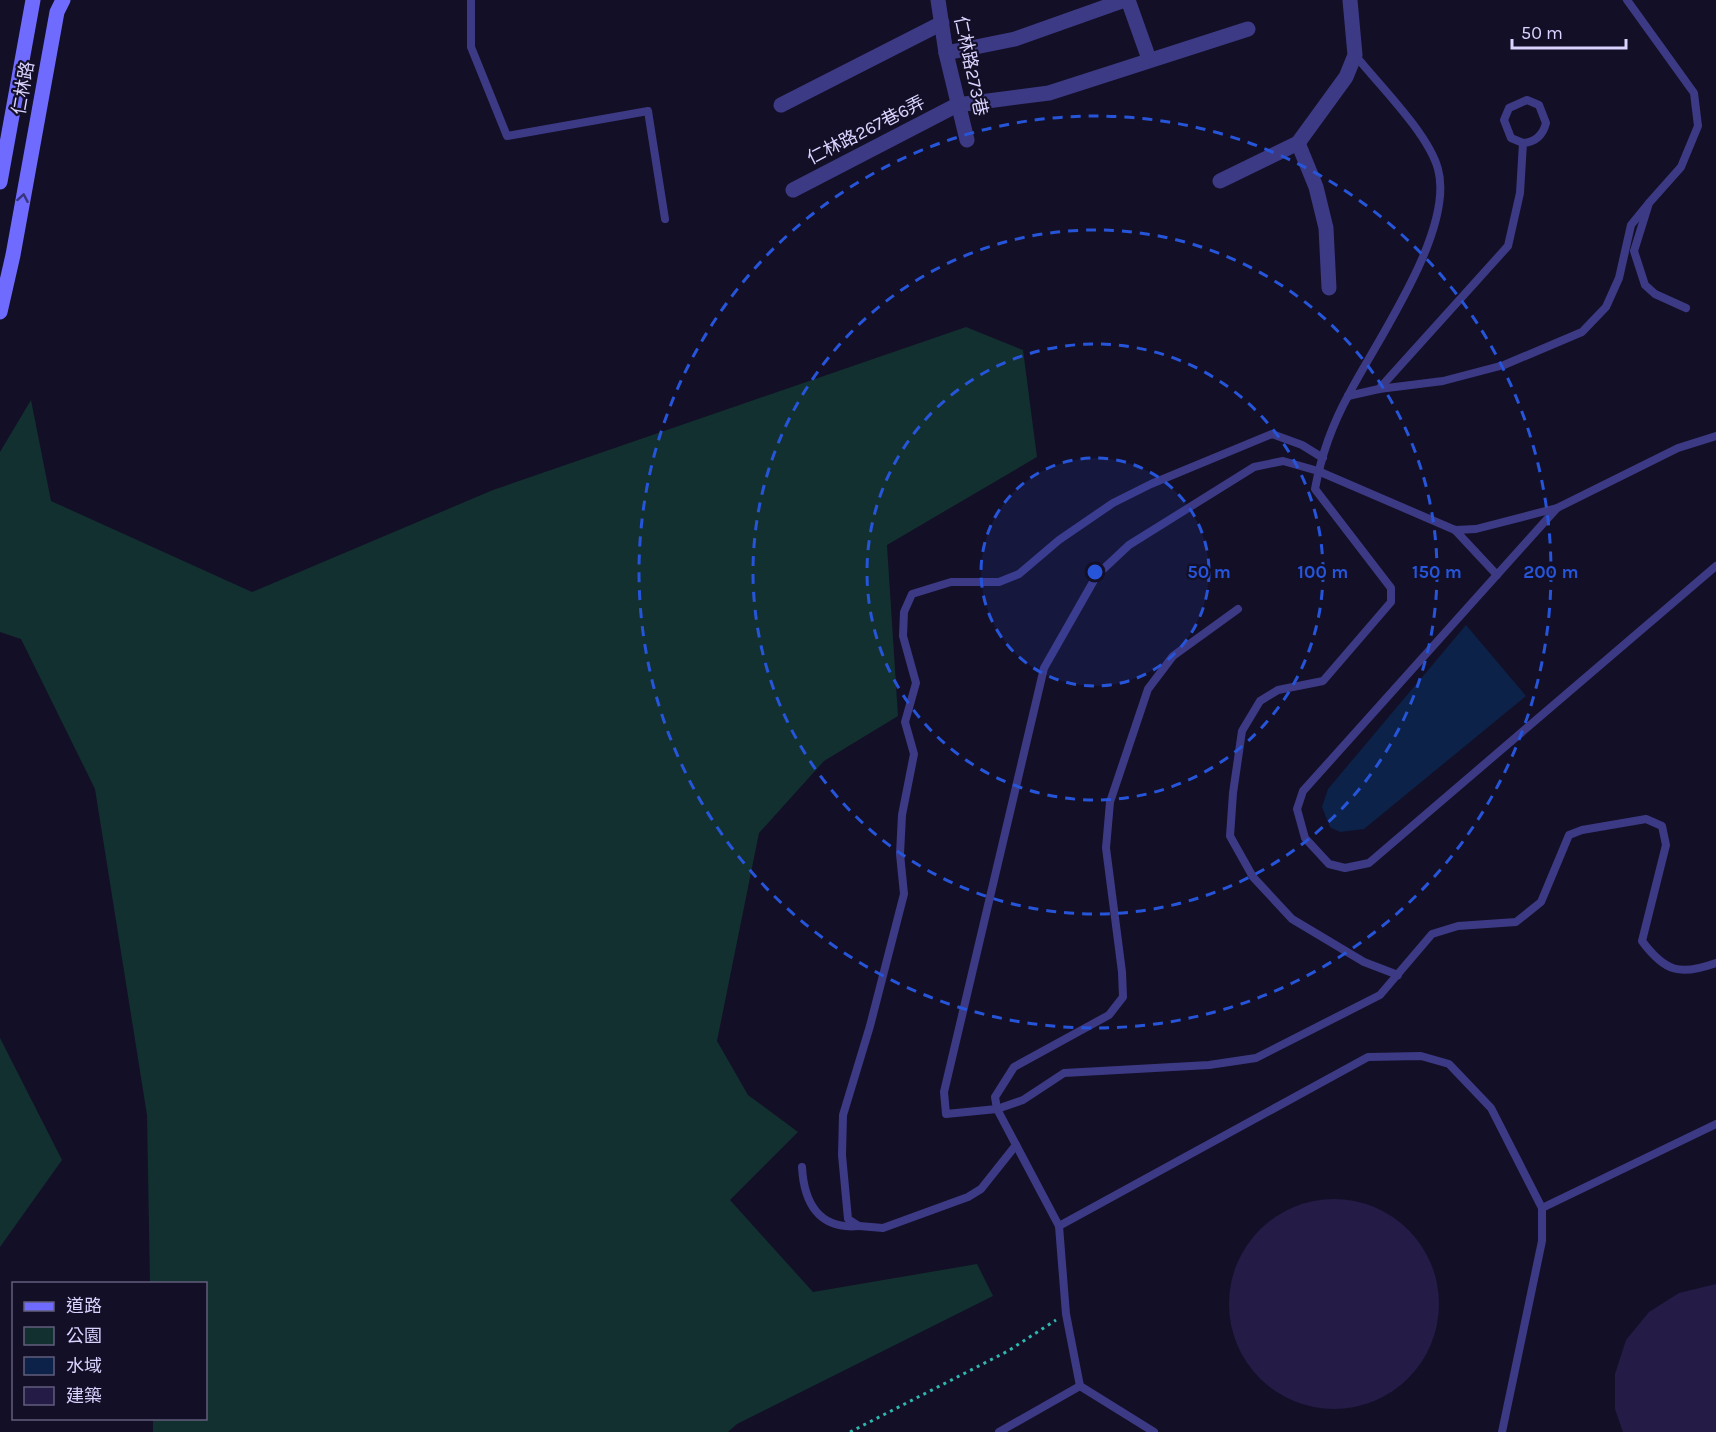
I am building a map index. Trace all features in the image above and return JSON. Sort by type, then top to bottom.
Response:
[{"type":"main road","name":"仁林路","points":[[0,182],[33,0]]},
{"type":"main road","name":"仁林路","points":[[0,312],[13,255],[57,12],[63,0]]},
{"type":"street","name":"仁林路273巷","points":[[938,0],[946,53],[967,140]]},
{"type":"street","points":[[946,53],[1015,39],[1127,0],[1149,59]]},
{"type":"street","points":[[1220,181],[1298,143],[1346,77],[1355,55],[1350,0]]},
{"type":"street","points":[[781,105],[942,23]]},
{"type":"street","name":"仁林路267巷6弄","points":[[793,190],[957,105],[1049,93],[1149,59],[1248,30]]},
{"type":"street","points":[[1298,143],[1316,187],[1326,228],[1329,288]]},
{"type":"lane","points":[[471,0],[471,47],[507,136],[648,111],[665,219]]},
{"type":"lane","points":[[1348,396],[1379,388],[1443,381],[1504,365],[1582,332],[1606,307],[1619,278],[1631,225],[1681,167],[1698,126],[1694,93],[1627,0]]},
{"type":"lane","points":[[1355,55],[1424,139],[1439,170],[1440,212],[1425,253],[1348,396],[1318,471],[1315,489],[1391,588],[1391,602],[1323,681],[1278,690],[1260,701],[1242,731],[1233,793],[1230,836],[1253,877],[1292,919],[1364,962],[1398,975]]},
{"type":"lane","points":[[1527,100],[1539,105],[1546,123],[1541,135],[1530,142],[1523,143],[1511,138],[1504,120],[1514,104],[1527,100]]},
{"type":"lane","points":[[1379,388],[1508,246],[1520,194],[1523,143]]},
{"type":"lane","points":[[1649,203],[1634,251],[1637,264],[1645,285],[1655,294],[1686,308]]},
{"type":"lane","points":[[859,1226],[848,1220],[842,1155],[843,1115],[870,1026],[904,894],[900,854],[902,815],[914,754],[905,722],[916,683],[903,636],[904,612],[912,594],[951,582],[999,582],[1019,573],[1059,540],[1113,502],[1150,484],[1272,434],[1302,445],[1323,458]]},
{"type":"lane","points":[[1455,530],[1476,529],[1557,508],[1678,448],[1715,438]]},
{"type":"lane","points":[[1497,575],[1455,530],[1318,471],[1283,461],[1254,467],[1129,545],[1097,575],[1044,669],[944,1092],[946,1114],[997,1109],[1023,1100],[1064,1072],[1209,1065],[1256,1058],[1380,995],[1432,934],[1458,926],[1516,922],[1541,902],[1569,835],[1582,830],[1646,819],[1662,826],[1666,845],[1642,941],[1655,958],[1674,970],[1695,970],[1716,963]]},
{"type":"lane","points":[[1557,508],[1303,792],[1297,809],[1305,838],[1329,864],[1345,868],[1369,863],[1716,566]]},
{"type":"lane","points":[[1154,1432],[1080,1386],[1066,1314],[1059,1226],[997,1109],[995,1096],[1014,1067],[1109,1015],[1123,997],[1122,972],[1106,848],[1110,802],[1148,689],[1173,656],[1238,609]]},
{"type":"lane","points":[[1059,1226],[1368,1057],[1421,1056],[1449,1064],[1491,1108],[1542,1208],[1542,1241],[1502,1432]]},
{"type":"lane","points":[[1542,1208],[1716,1124]]},
{"type":"lane","points":[[802,1167],[803,1185],[811,1206],[823,1220],[842,1228],[859,1226],[883,1228],[968,1197],[981,1189],[1016,1144]]},
{"type":"lane","points":[[999,1432],[1080,1386]]},
{"type":"path","points":[[850,1432],[1008,1352],[1066,1314]]},
{"type":"green space","points":[[966,327],[1023,350],[1037,457],[887,545],[898,716],[824,761],[759,833],[717,1041],[748,1095],[798,1132],[730,1200],[813,1292],[977,1264],[993,1296],[737,1424],[728,1432],[153,1432],[153,1420],[207,1420],[207,1282],[150,1282],[147,1115],[95,789],[21,639],[0,632],[0,452],[31,400],[51,501],[252,592],[493,490]]},
{"type":"green space","points":[[0,1038],[62,1160],[0,1247]]},
{"type":"water","points":[[1466,625],[1526,696],[1364,829],[1340,832],[1330,827],[1322,807],[1328,789]]},
{"type":"building","points":[[1334,1199],[1354,1201],[1374,1207],[1392,1217],[1408,1230],[1421,1246],[1431,1264],[1437,1284],[1439,1304],[1437,1324],[1431,1344],[1421,1362],[1408,1378],[1392,1391],[1374,1401],[1354,1407],[1334,1409],[1314,1407],[1294,1401],[1276,1391],[1260,1378],[1247,1362],[1237,1344],[1231,1324],[1229,1304],[1231,1284],[1237,1264],[1247,1246],[1260,1230],[1276,1217],[1294,1207],[1314,1201]]},
{"type":"building","points":[[1716,1284],[1716,1432],[1623,1432],[1615,1409],[1615,1374],[1626,1340],[1649,1312],[1679,1293]]}]
